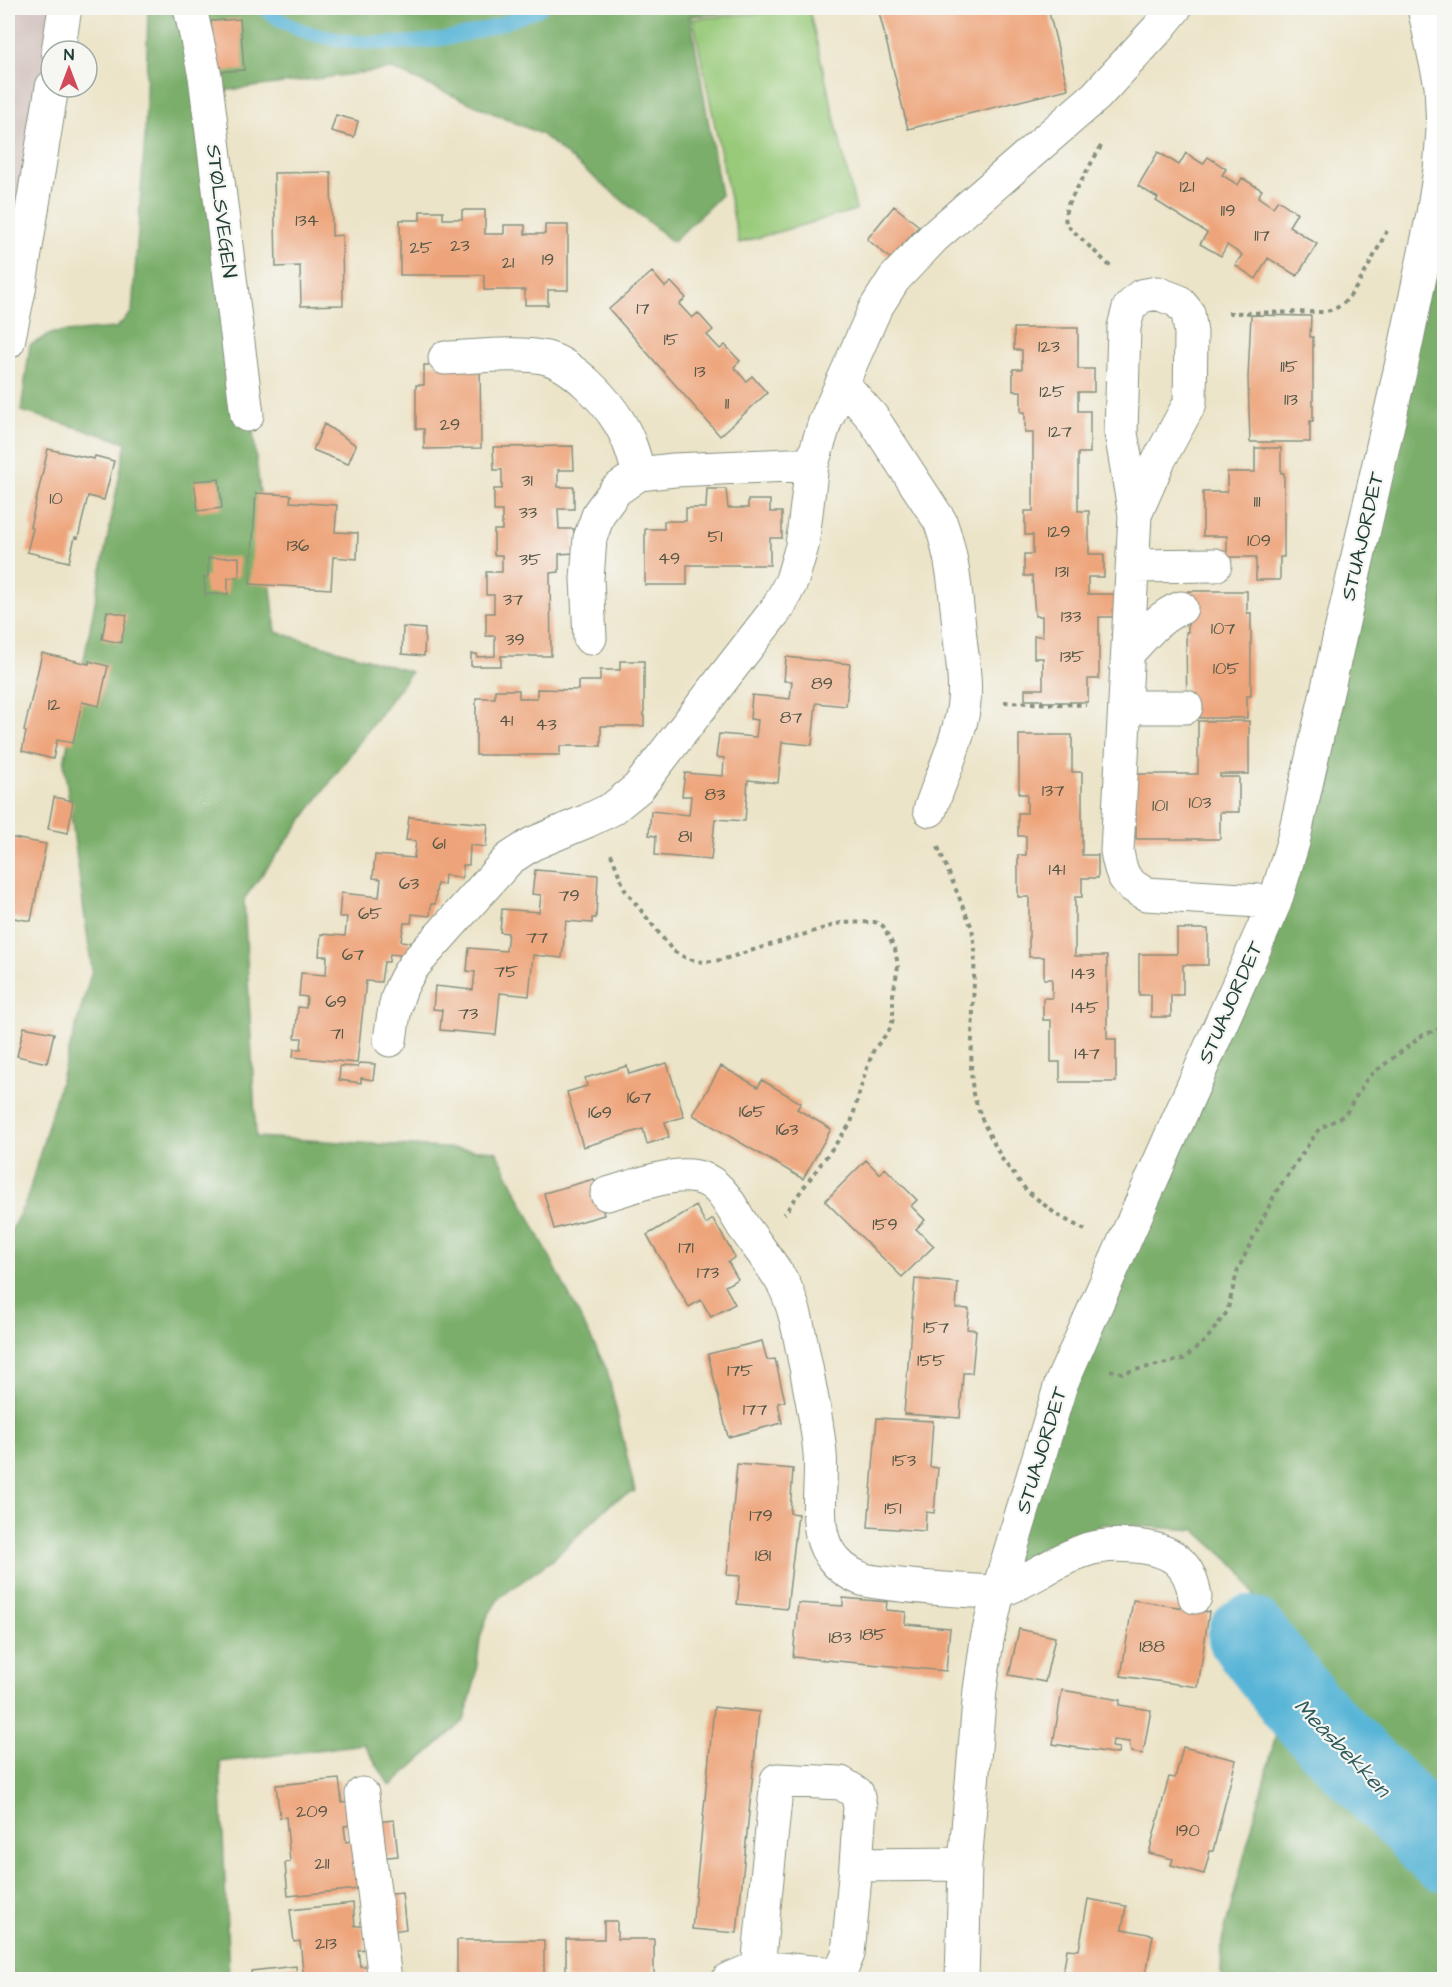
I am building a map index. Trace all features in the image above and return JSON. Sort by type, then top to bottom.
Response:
[{"type":"street","points":[[60,39],[65,8]]},
{"type":"street","name":"STØLSVEGEN","points":[[190,8],[205,76],[247,415]]},
{"type":"street","points":[[390,1040],[397,995],[402,981],[509,859],[532,844],[587,822],[612,809],[638,788],[779,606],[792,580],[802,546],[812,464],[825,422],[875,309],[894,279],[934,237],[1096,96],[1158,30],[1175,8]]},
{"type":"street","name":"STUAJORDET","points":[[962,1980],[965,1864],[980,1690],[987,1640],[998,1592],[1061,1384],[1275,902],[1293,842],[1433,214],[1440,170],[1443,130],[1441,85],[1424,8]]},
{"type":"street","points":[[8,342],[19,290],[50,99]]},
{"type":"street","points":[[1135,515],[1159,460],[1190,403],[1191,333],[1188,313],[1178,302],[1158,293],[1141,296],[1129,308],[1124,327],[1121,433],[1135,515],[1117,851],[1120,869],[1130,886],[1146,894],[1275,902]]},
{"type":"street","points":[[445,357],[547,358],[568,368],[594,392],[619,422],[632,448],[639,474]]},
{"type":"street","points":[[842,383],[879,427],[940,521],[953,566],[964,676],[964,700],[961,720],[930,810]]},
{"type":"street","points":[[590,638],[587,579],[590,538],[599,513],[616,490],[639,474],[674,470],[812,464]]},
{"type":"street","points":[[1133,566],[1215,565]]},
{"type":"street","points":[[1128,652],[1169,612],[1181,608]]},
{"type":"street","points":[[1125,707],[1186,707]]},
{"type":"street","points":[[607,1194],[674,1176],[690,1176],[706,1180],[723,1194],[784,1286],[794,1311],[818,1428],[821,1457],[822,1533],[828,1552],[840,1566],[863,1580],[998,1592],[1084,1550],[1122,1546],[1140,1547],[1162,1552],[1177,1560],[1191,1579],[1195,1597]]},
{"type":"street","points":[[728,1980],[758,1967],[833,1974],[842,1968],[848,1954],[860,1807],[857,1793],[841,1783],[777,1780],[758,1967]]},
{"type":"street","points":[[362,1794],[385,1980]]},
{"type":"street","points":[[856,1865],[965,1864]]},
{"type":"path","points":[[1096,96],[1112,122],[1110,131],[1067,206],[1066,224],[1141,296]]},
{"type":"path","points":[[1188,313],[1334,310],[1343,304],[1352,293],[1388,229],[1407,214],[1418,212],[1433,214]]},
{"type":"path","points":[[964,700],[1125,707]]},
{"type":"path","points":[[930,810],[931,830],[972,928],[975,948],[972,1085],[983,1122],[1002,1159],[1026,1190],[1057,1215],[1120,1249]]},
{"type":"path","points":[[608,846],[625,890],[673,951],[688,959],[703,962],[721,960],[841,922],[858,921],[875,922],[883,926],[895,949],[898,966],[893,995],[893,1019],[889,1031],[874,1049],[851,1123],[758,1248]]},
{"type":"path","points":[[1071,1361],[1122,1373],[1184,1359],[1206,1340],[1227,1312],[1238,1269],[1276,1192],[1319,1129],[1345,1115],[1368,1077],[1423,1035],[1444,1027]]},
{"type":"shaded area","points":[[8,8],[65,8],[55,39],[39,39],[39,99],[49,99],[8,342]]},
{"type":"green space","points":[[148,8],[790,8],[690,16],[721,195],[673,242],[541,134],[392,69],[214,92],[276,632],[411,672],[244,899],[256,1137],[496,1151],[607,1370],[635,1491],[614,1501],[552,1560],[499,1598],[487,1617],[480,1639],[475,1680],[464,1721],[390,1786],[364,1744],[220,1762],[229,1979],[14,1979],[8,1952],[8,1237],[27,1199],[92,970],[64,763],[126,442],[21,411],[30,345],[53,333],[116,328],[132,312],[145,138]]},
{"type":"green space","points":[[1424,8],[1444,8],[1444,1979],[1221,1979],[1222,1941],[1279,1723],[1268,1623],[1241,1571],[1195,1530],[1103,1524],[998,1592],[1061,1384],[1275,902],[1433,214]]},
{"type":"green space","points":[[809,9],[856,210],[739,243],[693,19]]},
{"type":"building","points":[[895,8],[1048,8],[1068,89],[908,129],[879,12]]},
{"type":"building","points":[[240,19],[244,70],[215,72],[211,21]]},
{"type":"building","points":[[336,115],[358,121],[354,137],[331,131]]},
{"type":"building","points":[[1158,152],[1179,165],[1186,153],[1203,164],[1208,157],[1226,169],[1222,175],[1238,185],[1242,178],[1262,190],[1258,197],[1273,207],[1278,200],[1297,213],[1289,226],[1317,244],[1297,276],[1268,258],[1256,279],[1235,265],[1242,255],[1227,245],[1221,256],[1200,244],[1207,233],[1156,201],[1158,198],[1138,186]]},
{"type":"building","points":[[331,172],[332,236],[342,235],[343,305],[301,306],[300,266],[276,267],[274,173]]},
{"type":"building","points":[[894,206],[919,226],[891,259],[867,239]]},
{"type":"building","points":[[462,210],[485,210],[485,234],[504,234],[504,225],[525,225],[525,234],[545,234],[545,225],[568,225],[568,290],[548,290],[548,305],[525,305],[525,290],[484,290],[484,275],[400,275],[400,220],[420,220],[420,211],[443,211],[443,219],[462,219]]},
{"type":"building","points":[[652,272],[665,287],[671,282],[686,298],[679,304],[692,318],[698,313],[713,330],[707,335],[720,349],[725,345],[740,361],[734,367],[746,381],[752,376],[767,393],[720,436],[609,309]]},
{"type":"building","points":[[1251,315],[1311,316],[1313,421],[1310,421],[1310,442],[1250,442],[1248,377]]},
{"type":"building","points":[[1014,328],[1078,328],[1078,369],[1094,369],[1094,392],[1078,392],[1078,411],[1090,411],[1090,453],[1078,453],[1078,511],[1089,511],[1089,554],[1104,554],[1104,577],[1088,577],[1088,594],[1115,594],[1115,617],[1099,617],[1099,679],[1088,679],[1088,702],[1025,700],[1025,689],[1043,689],[1043,658],[1034,658],[1034,636],[1042,636],[1042,616],[1035,616],[1032,576],[1024,576],[1024,554],[1033,554],[1033,535],[1025,535],[1025,511],[1033,511],[1033,433],[1025,433],[1025,412],[1021,412],[1021,391],[1013,391],[1013,369],[1022,369],[1022,350],[1014,350]]},
{"type":"building","points":[[480,364],[481,448],[424,449],[424,429],[416,429],[416,385],[424,385],[424,365]]},
{"type":"building","points":[[324,424],[356,445],[348,464],[313,450]]},
{"type":"building","points":[[573,446],[574,470],[558,470],[558,487],[574,487],[574,509],[558,509],[559,529],[574,529],[574,553],[559,554],[559,572],[550,573],[551,656],[501,656],[501,666],[471,666],[471,654],[477,654],[477,657],[495,656],[495,636],[486,636],[486,613],[494,613],[494,595],[486,595],[486,572],[502,572],[502,555],[494,555],[494,530],[502,530],[502,511],[494,511],[494,489],[502,489],[502,470],[494,470],[493,447]]},
{"type":"building","points":[[1255,448],[1281,448],[1281,473],[1284,473],[1284,557],[1280,557],[1280,580],[1256,580],[1256,557],[1227,557],[1227,536],[1203,536],[1203,492],[1227,492],[1227,472],[1255,472]]},
{"type":"building","points":[[48,449],[114,461],[104,500],[88,496],[78,538],[75,537],[69,562],[27,552],[33,528],[30,527]]},
{"type":"building","points":[[219,479],[222,508],[198,511],[194,481]]},
{"type":"building","points":[[707,489],[726,489],[728,508],[748,508],[748,500],[770,500],[770,512],[782,512],[782,538],[770,538],[770,565],[687,565],[687,585],[645,585],[645,529],[664,529],[664,521],[686,521],[686,508],[706,508]]},
{"type":"building","points":[[256,493],[291,495],[290,502],[337,505],[335,532],[358,533],[357,559],[333,557],[331,589],[250,584]]},
{"type":"building","points":[[239,557],[239,577],[228,578],[228,594],[205,594],[204,577],[208,577],[208,558]]},
{"type":"building","points":[[1188,591],[1247,591],[1247,613],[1251,613],[1251,696],[1247,696],[1247,718],[1187,718]]},
{"type":"building","points":[[107,611],[127,615],[121,643],[102,639]]},
{"type":"building","points":[[403,627],[425,629],[424,656],[402,654]]},
{"type":"building","points":[[42,653],[108,666],[99,706],[82,702],[73,743],[57,740],[53,759],[22,751],[26,732],[24,731]]},
{"type":"building","points":[[786,657],[850,664],[846,706],[816,703],[812,745],[782,742],[778,783],[748,780],[745,821],[715,819],[711,860],[655,855],[656,836],[649,835],[651,811],[689,815],[691,796],[682,796],[685,773],[723,776],[724,758],[716,757],[719,734],[756,737],[758,720],[750,719],[752,695],[790,699],[792,681],[784,681]]},
{"type":"building","points":[[620,661],[644,661],[644,726],[601,726],[601,746],[560,746],[560,755],[476,755],[476,698],[495,698],[495,690],[519,690],[519,698],[537,698],[537,689],[578,690],[578,681],[600,681],[600,670],[620,670]]},
{"type":"building","points":[[1198,721],[1249,721],[1249,774],[1220,774],[1220,777],[1239,777],[1239,812],[1220,812],[1220,839],[1136,839],[1136,774],[1198,774]]},
{"type":"building","points":[[1019,735],[1072,735],[1072,772],[1082,772],[1082,855],[1098,855],[1098,878],[1082,878],[1082,897],[1075,897],[1075,956],[1107,956],[1107,1039],[1116,1039],[1116,1082],[1060,1082],[1060,1062],[1051,1062],[1051,1020],[1043,1020],[1043,998],[1052,998],[1052,979],[1044,979],[1044,957],[1029,957],[1029,897],[1018,897],[1018,855],[1026,855],[1026,836],[1018,836],[1018,813],[1027,813],[1027,794],[1019,794]]},
{"type":"building","points":[[54,797],[73,801],[68,833],[48,829]]},
{"type":"building","points":[[409,817],[488,824],[486,847],[470,845],[469,865],[463,865],[462,878],[445,875],[444,885],[437,884],[435,904],[431,904],[430,916],[412,914],[411,923],[404,923],[401,941],[410,942],[409,956],[390,954],[389,962],[384,962],[381,982],[366,981],[357,1063],[293,1057],[294,1049],[301,1049],[302,1038],[295,1038],[298,1007],[306,1008],[307,997],[299,996],[301,973],[326,975],[327,956],[319,956],[321,934],[345,936],[347,917],[339,917],[341,893],[379,897],[381,879],[373,878],[375,855],[414,858],[416,841],[406,840]]},
{"type":"building","points":[[8,837],[46,844],[31,921],[8,917]]},
{"type":"building","points":[[535,870],[598,875],[596,918],[592,918],[592,923],[566,921],[562,958],[533,955],[529,996],[500,993],[496,1035],[440,1030],[442,1010],[433,1009],[435,986],[473,990],[475,972],[467,971],[469,948],[506,951],[508,933],[500,932],[502,909],[539,912],[541,895],[532,894]]},
{"type":"building","points":[[1177,929],[1208,929],[1208,965],[1183,965],[1183,995],[1171,995],[1171,1017],[1151,1017],[1151,995],[1139,995],[1139,954],[1177,954]]},
{"type":"building","points":[[24,1027],[54,1033],[47,1063],[17,1056]]},
{"type":"building","points":[[359,1063],[375,1064],[373,1080],[361,1078],[361,1083],[339,1080],[340,1066],[358,1067]]},
{"type":"building","points":[[667,1063],[684,1117],[665,1122],[669,1137],[647,1144],[643,1129],[583,1147],[567,1092],[587,1086],[585,1078],[627,1066],[629,1074]]},
{"type":"building","points":[[721,1066],[758,1087],[762,1080],[801,1103],[797,1109],[831,1129],[803,1179],[693,1115]]},
{"type":"building","points":[[866,1160],[880,1174],[885,1168],[917,1200],[911,1206],[925,1220],[916,1229],[934,1246],[902,1277],[825,1201]]},
{"type":"building","points":[[594,1179],[604,1215],[554,1229],[544,1193]]},
{"type":"building","points":[[696,1206],[706,1224],[713,1219],[735,1257],[728,1262],[738,1279],[725,1286],[735,1304],[711,1317],[701,1300],[689,1307],[647,1235]]},
{"type":"building","points":[[915,1279],[958,1283],[956,1308],[969,1309],[967,1329],[976,1330],[972,1373],[963,1373],[960,1418],[904,1414]]},
{"type":"building","points":[[762,1341],[767,1360],[775,1359],[785,1401],[778,1403],[782,1423],[728,1437],[708,1354]]},
{"type":"building","points":[[877,1418],[933,1421],[930,1467],[938,1468],[934,1513],[926,1512],[925,1531],[868,1527]]},
{"type":"building","points":[[737,1464],[793,1469],[790,1513],[798,1514],[787,1609],[737,1604],[740,1576],[727,1575]]},
{"type":"building","points":[[843,1598],[887,1602],[886,1610],[906,1612],[905,1624],[950,1628],[946,1671],[793,1657],[798,1603],[843,1606]]},
{"type":"building","points":[[1133,1600],[1209,1612],[1198,1687],[1121,1676]]},
{"type":"building","points":[[1019,1629],[1055,1637],[1045,1682],[1009,1675]]},
{"type":"building","points":[[1062,1690],[1120,1700],[1119,1705],[1151,1710],[1143,1754],[1131,1752],[1129,1742],[1113,1740],[1112,1747],[1119,1748],[1118,1754],[1053,1744]]},
{"type":"building","points":[[714,1707],[759,1712],[737,1933],[692,1929]]},
{"type":"building","points":[[1183,1747],[1236,1760],[1213,1851],[1210,1851],[1204,1874],[1171,1865],[1173,1859],[1149,1853],[1169,1777],[1175,1778]]},
{"type":"building","points":[[339,1779],[342,1803],[350,1802],[352,1825],[344,1826],[346,1842],[355,1841],[359,1889],[288,1896],[285,1863],[290,1862],[286,1817],[280,1818],[276,1785]]},
{"type":"building","points":[[394,1820],[398,1856],[379,1858],[376,1822]]},
{"type":"building","points":[[402,1893],[406,1929],[388,1932],[383,1895]]},
{"type":"building","points":[[1088,1899],[1126,1906],[1122,1929],[1153,1935],[1145,1980],[1062,1980],[1067,1949],[1079,1950]]},
{"type":"building","points":[[353,1903],[355,1926],[362,1926],[365,1949],[358,1950],[360,1966],[367,1966],[368,1980],[304,1980],[300,1941],[294,1942],[290,1910]]},
{"type":"building","points":[[604,1921],[617,1921],[617,1939],[654,1939],[654,1980],[566,1980],[566,1939],[604,1939]]},
{"type":"building","points":[[457,1940],[544,1940],[544,1980],[457,1980]]},
{"type":"building","points":[[296,1966],[297,1980],[252,1980],[251,1971]]},
{"type":"waterway","points":[[264,8],[283,21],[305,31],[329,38],[380,43],[454,37],[499,25],[541,8]]},
{"type":"waterway","name":"Meåsbekken","points":[[1248,1636],[1305,1710],[1444,1852]]}]
